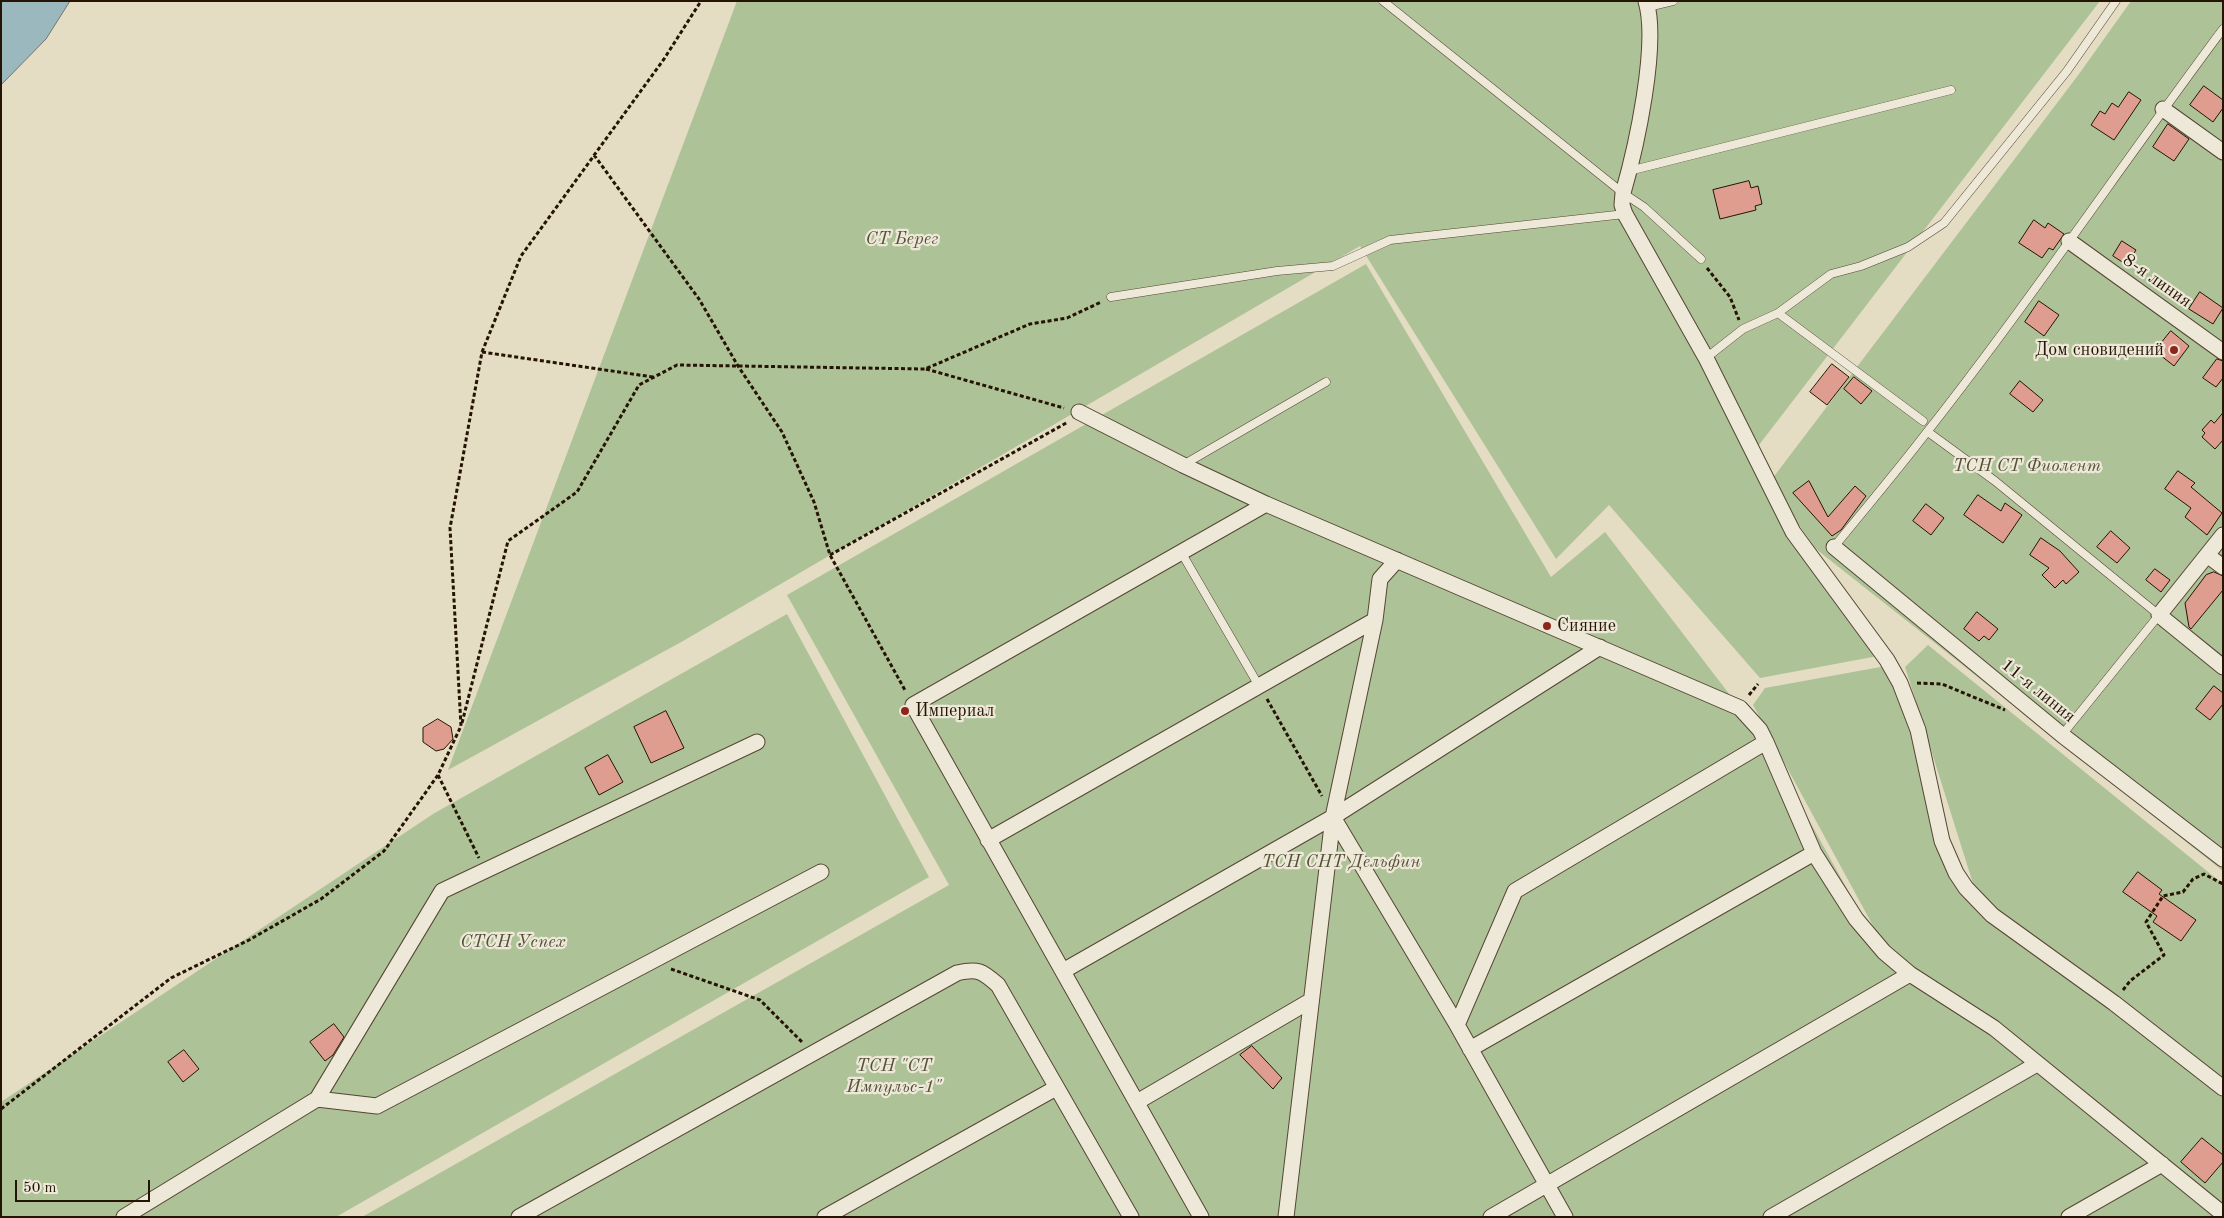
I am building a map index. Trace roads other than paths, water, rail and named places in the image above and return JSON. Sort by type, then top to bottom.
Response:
[{"type":"street","points":[[1647,4],[1650,48],[1629,171],[1623,193],[1622,205],[1625,214],[1706,358],[1793,532],[1887,660],[1900,683],[1918,730],[1942,840],[1956,873],[1966,888],[1992,915],[2114,1003],[2223,1088]]},
{"type":"street","points":[[2163,109],[2223,152]]},
{"type":"street","name":"8-я линия","points":[[2070,241],[2223,352]]},
{"type":"street","points":[[1079,412],[1183,465],[1266,504],[1740,708],[1760,730],[1814,853],[1856,919],[1884,952],[1910,974],[1994,1028],[2223,1214]]},
{"type":"street","points":[[1201,1217],[913,705],[1266,504]]},
{"type":"street","points":[[2223,535],[2159,615],[2223,667]]},
{"type":"street","name":"11-я линия","points":[[1834,547],[2062,736],[2223,859]]},
{"type":"street","points":[[2207,555],[2223,567]]},
{"type":"street","points":[[1286,1217],[1333,817],[1375,620],[1380,579],[1397,560]]},
{"type":"street","points":[[988,840],[1375,620]]},
{"type":"street","points":[[1064,971],[1333,817],[1600,648]]},
{"type":"street","points":[[124,1217],[317,1099],[442,891],[756,742]]},
{"type":"street","points":[[1457,1025],[1515,891],[1766,742]]},
{"type":"street","points":[[1333,817],[1457,1025],[1565,1217]]},
{"type":"street","points":[[1470,1049],[1814,853]]},
{"type":"street","points":[[317,1099],[377,1106],[821,872]]},
{"type":"street","points":[[520,1217],[957,972],[973,969],[985,974],[998,985],[1130,1217]]},
{"type":"street","points":[[1491,1217],[1910,974]]},
{"type":"street","points":[[1137,1102],[1310,1001]]},
{"type":"street","points":[[1771,1217],[2037,1064]]},
{"type":"street","points":[[824,1217],[1056,1088]]},
{"type":"street","points":[[2069,1217],[2162,1164]]},
{"type":"lane","points":[[1383,1],[1623,193],[1644,206],[1701,259]]},
{"type":"lane","points":[[1647,4],[1673,1]]},
{"type":"lane","points":[[1706,358],[1743,329],[1778,313],[1831,274],[1861,266],[1908,247],[1944,223],[2067,71],[2116,1]]},
{"type":"lane","points":[[1834,547],[1928,432],[2070,241],[2163,109],[2223,29]]},
{"type":"lane","points":[[1629,171],[1951,90]]},
{"type":"lane","points":[[1110,297],[1277,271],[1334,266],[1390,240],[1487,231],[1625,214]]},
{"type":"lane","points":[[1778,313],[1923,421]]},
{"type":"lane","points":[[1183,465],[1326,382]]},
{"type":"lane","points":[[1928,432],[1995,481],[2159,615],[2062,736]]},
{"type":"lane","points":[[1181,552],[1259,686]]},
{"type":"water","points":[[1,1],[70,1],[46,39],[1,85]]},
{"type":"place","name":"Дом сновидений","points":[[2174,350]]},
{"type":"place","name":"Сияние","points":[[1547,626]]},
{"type":"place","name":"Империал","points":[[905,711]]},
{"type":"park label","name":"СТ Берег","points":[[902,239]]},
{"type":"park label","name":"ТСН СТ Фиолент","points":[[2027,466]]},
{"type":"park label","name":"ТСН СНТ Дельфин","points":[[1341,862]]},
{"type":"park label","name":"СТСН Успех","points":[[513,942]]},
{"type":"park label","name":"ТСН \"СТ Импульс-1\"","points":[[894,1076]]}]
